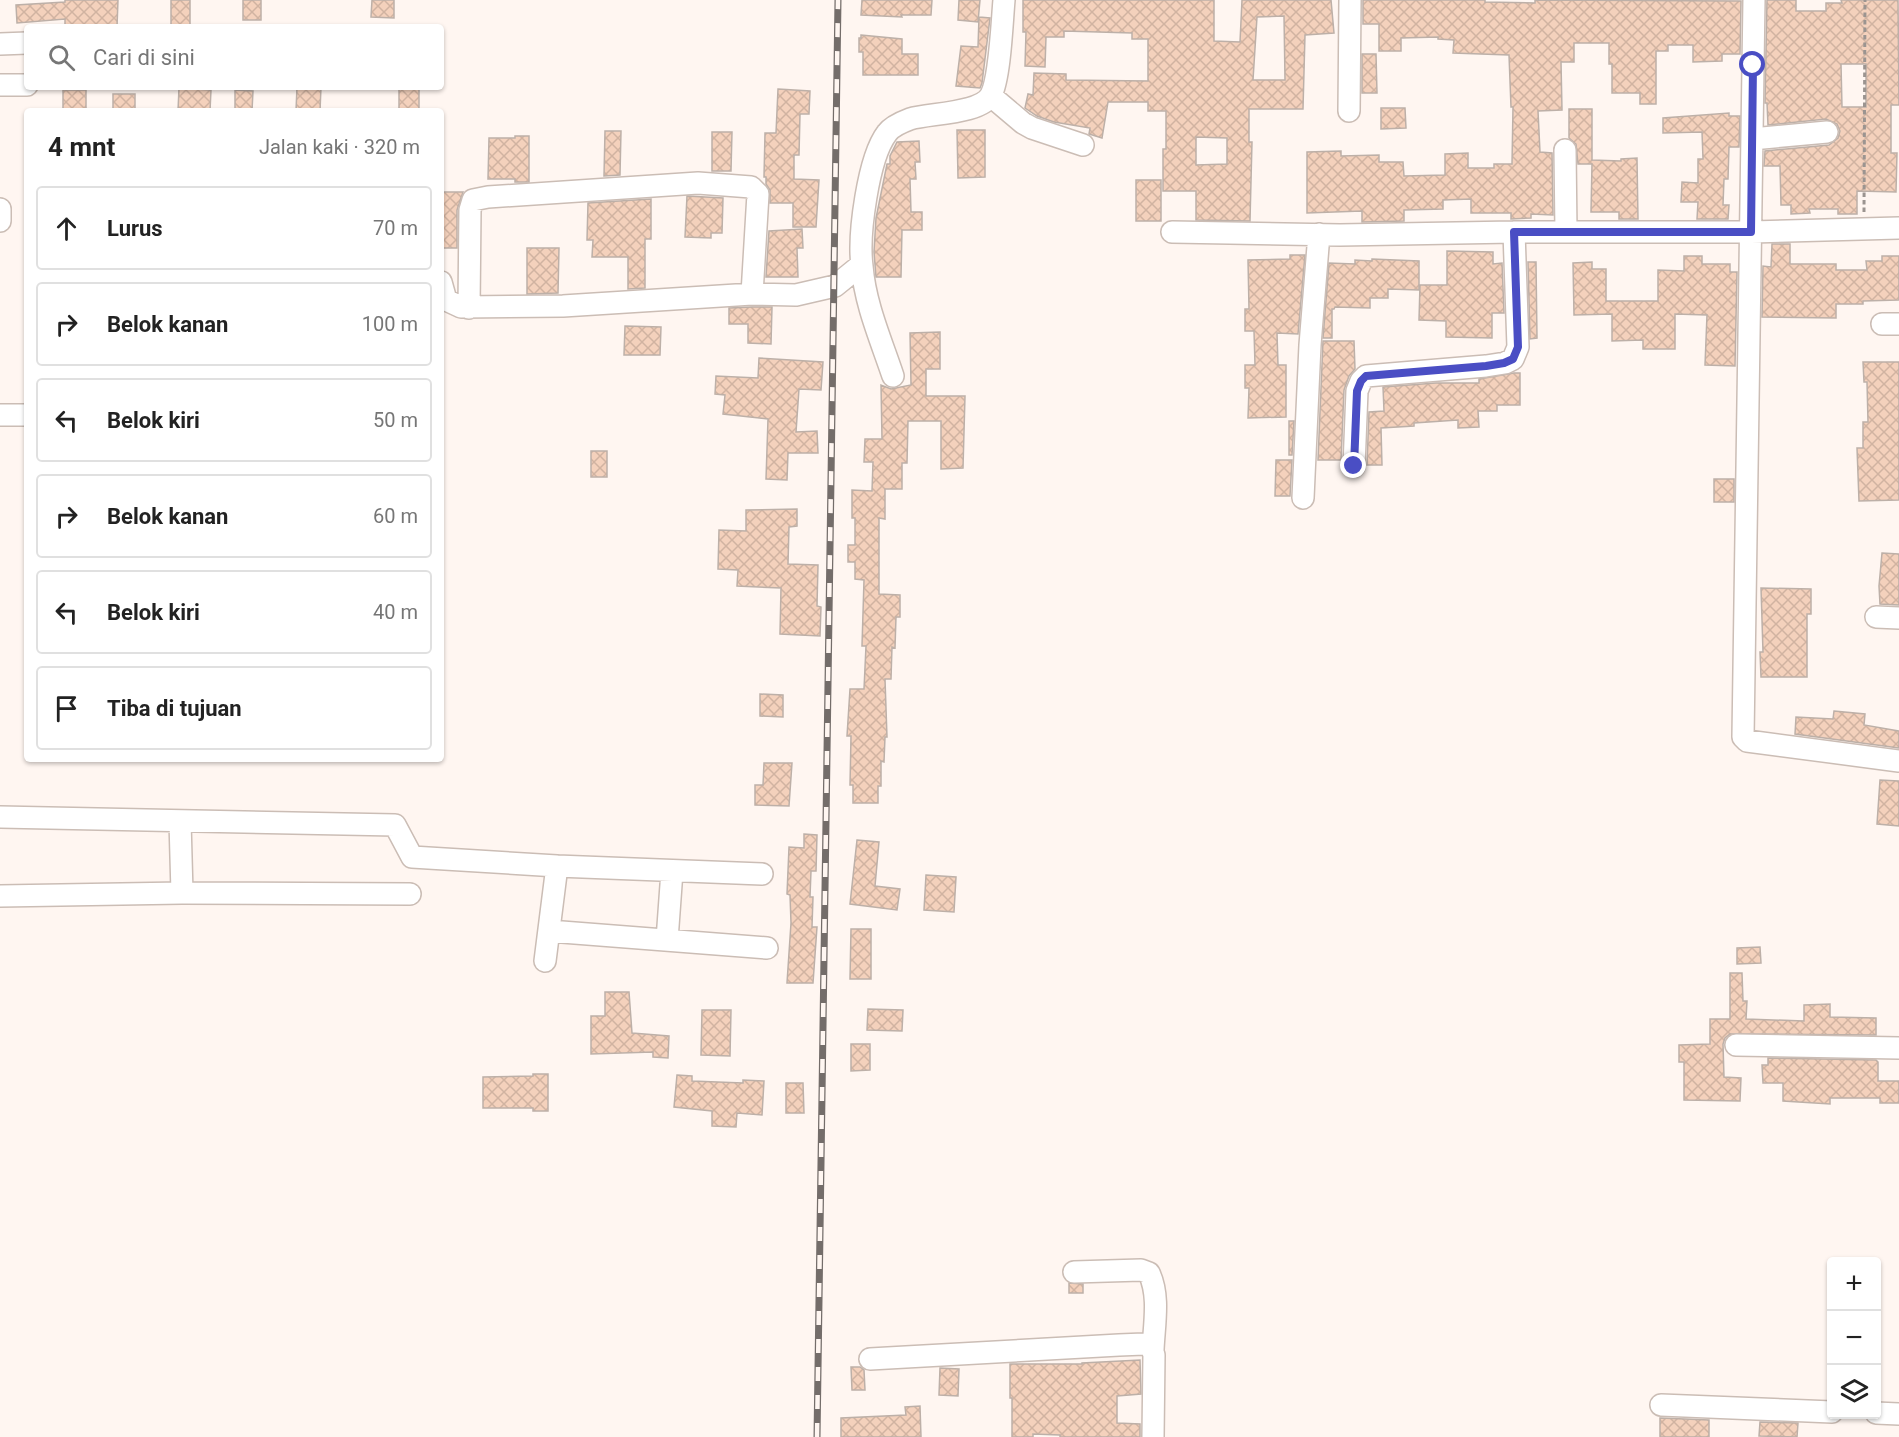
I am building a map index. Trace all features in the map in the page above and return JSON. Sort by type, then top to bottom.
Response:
[{"type":"street","points":[[893,376],[870,308],[861,265],[864,211],[874,160],[879,145],[888,131],[911,119],[978,106],[991,96],[996,81],[1004,0]]},
{"type":"street","points":[[1349,111],[1350,0]]},
{"type":"street","points":[[1754,0],[1743,737],[1747,741],[1899,761]]},
{"type":"street","points":[[0,44],[24,43]]},
{"type":"street","points":[[0,85],[24,85]]},
{"type":"street","points":[[991,96],[1032,128],[1083,145]]},
{"type":"street","points":[[1752,140],[1827,132]]},
{"type":"street","points":[[1565,150],[1566,232]]},
{"type":"street","points":[[469,308],[470,210],[473,200],[488,197],[698,183],[751,187],[758,194],[752,294]]},
{"type":"street","points":[[0,209],[0,221]]},
{"type":"street","points":[[1172,232],[1318,234],[1751,232],[1899,228]]},
{"type":"street","points":[[1354,466],[1357,391],[1366,376],[1486,366],[1513,359],[1518,347],[1514,232]]},
{"type":"street","points":[[1303,498],[1318,234]]},
{"type":"street","points":[[444,293],[446,300],[469,308],[563,306],[752,294],[796,295],[835,286],[861,265]]},
{"type":"street","points":[[0,415],[24,415]]},
{"type":"street","points":[[1876,617],[1899,618]]},
{"type":"street","points":[[0,817],[395,825],[412,857],[557,866],[762,874]]},
{"type":"street","points":[[180,820],[182,893]]},
{"type":"street","points":[[545,961],[557,866]]},
{"type":"street","points":[[667,940],[672,871]]},
{"type":"street","points":[[0,897],[182,893],[410,894]]},
{"type":"street","points":[[549,931],[767,948]]},
{"type":"street","points":[[1736,1045],[1899,1048]]},
{"type":"street","points":[[1074,1272],[1141,1270],[1149,1274],[1155,1298],[1154,1437]]},
{"type":"street","points":[[870,1359],[1144,1344],[1151,1346],[1153,1350]]},
{"type":"street","points":[[1661,1405],[1827,1412]]},
{"type":"street","points":[[1881,1413],[1899,1414]]},
{"type":"path","points":[[1864,229],[1865,0]]},
{"type":"building","points":[[65,0],[118,0],[117,24],[65,24],[65,19],[17,23],[16,5],[65,2]]},
{"type":"building","points":[[171,0],[190,0],[190,24],[171,24]]},
{"type":"building","points":[[243,0],[261,0],[261,20],[243,20]]},
{"type":"building","points":[[372,0],[394,0],[394,18],[371,17]]},
{"type":"building","points":[[862,0],[932,0],[931,15],[901,15],[902,17],[861,15]]},
{"type":"building","points":[[959,0],[980,0],[978,22],[958,20]]},
{"type":"building","points":[[1023,0],[1214,0],[1214,41],[1240,42],[1242,0],[1331,0],[1334,33],[1305,35],[1303,109],[1249,109],[1249,142],[1252,142],[1250,221],[1196,220],[1196,191],[1163,191],[1166,111],[1148,111],[1148,102],[1108,102],[1102,138],[1089,134],[1090,128],[1054,122],[1037,116],[1025,108],[1028,94],[1033,95],[1034,73],[1066,74],[1066,80],[1148,81],[1148,39],[1132,39],[1132,33],[1064,31],[1064,37],[1046,37],[1045,67],[1025,66],[1026,32],[1023,32]],"holes":[[[1284,16],[1285,80],[1253,80],[1257,17]],[[1196,137],[1227,138],[1227,164],[1196,165]]]},
{"type":"building","points":[[1363,0],[1485,0],[1485,2],[1535,3],[1535,0],[1741,1],[1740,54],[1722,54],[1722,61],[1693,62],[1693,45],[1668,45],[1668,51],[1656,51],[1656,104],[1640,104],[1640,93],[1612,93],[1609,43],[1574,43],[1574,62],[1561,62],[1562,110],[1538,111],[1540,152],[1552,153],[1553,215],[1531,214],[1531,218],[1511,219],[1511,213],[1471,213],[1471,199],[1443,200],[1443,209],[1404,210],[1404,221],[1362,222],[1362,211],[1307,213],[1307,152],[1341,151],[1341,156],[1379,155],[1379,162],[1403,162],[1404,176],[1445,175],[1445,154],[1468,153],[1468,168],[1494,168],[1494,164],[1512,164],[1513,107],[1511,107],[1509,55],[1453,53],[1454,40],[1438,39],[1438,37],[1401,38],[1401,51],[1379,51],[1379,24],[1363,24]]},
{"type":"building","points":[[1767,0],[1796,0],[1796,11],[1826,11],[1826,3],[1842,3],[1841,0],[1898,0],[1899,105],[1891,105],[1891,153],[1897,153],[1896,192],[1857,191],[1857,214],[1838,214],[1838,209],[1809,209],[1810,213],[1791,214],[1791,205],[1781,205],[1780,166],[1764,166],[1765,151],[1829,145],[1838,138],[1840,131],[1837,124],[1826,119],[1768,125],[1767,103],[1765,103]],"holes":[[[1841,64],[1866,64],[1866,107],[1842,107]]]},
{"type":"building","points":[[979,17],[990,18],[982,83],[980,88],[956,86],[961,46],[978,47]]},
{"type":"building","points":[[861,35],[902,39],[902,54],[918,54],[918,75],[863,75],[863,52],[859,52]]},
{"type":"building","points":[[1362,54],[1376,54],[1377,93],[1362,93]]},
{"type":"building","points":[[778,89],[810,91],[809,114],[800,114],[799,155],[794,155],[794,179],[819,180],[816,227],[793,227],[793,203],[770,203],[770,190],[766,184],[766,177],[764,177],[765,133],[776,133]]},
{"type":"building","points":[[63,90],[86,90],[86,108],[63,108]]},
{"type":"building","points":[[179,90],[211,90],[210,108],[178,108]]},
{"type":"building","points":[[235,90],[253,91],[252,108],[235,108]]},
{"type":"building","points":[[297,90],[321,90],[320,108],[296,108]]},
{"type":"building","points":[[399,90],[419,90],[419,108],[399,108]]},
{"type":"building","points":[[113,94],[135,94],[135,108],[113,108]]},
{"type":"building","points":[[1381,108],[1405,108],[1406,128],[1381,129]]},
{"type":"building","points":[[1569,109],[1592,109],[1592,160],[1621,161],[1621,159],[1637,158],[1638,219],[1619,219],[1619,212],[1591,212],[1592,164],[1578,164],[1576,144],[1569,138]]},
{"type":"building","points":[[1729,113],[1729,116],[1740,116],[1739,147],[1729,147],[1728,179],[1724,179],[1723,205],[1729,205],[1728,219],[1697,219],[1698,202],[1681,202],[1682,182],[1698,183],[1698,159],[1703,159],[1702,132],[1663,133],[1663,118]]},
{"type":"building","points":[[957,130],[985,130],[985,177],[958,178]]},
{"type":"building","points":[[605,131],[621,131],[620,175],[604,176]]},
{"type":"building","points":[[712,132],[732,132],[731,171],[712,171]]},
{"type":"building","points":[[515,136],[529,136],[529,182],[515,182],[515,179],[488,179],[489,138],[515,138]]},
{"type":"building","points":[[919,141],[920,162],[915,162],[916,179],[910,179],[911,212],[922,212],[922,230],[902,230],[901,277],[876,277],[874,252],[876,218],[887,164],[890,164],[890,156],[897,142]]},
{"type":"building","points":[[1136,180],[1161,180],[1161,221],[1136,221]]},
{"type":"building","points":[[444,192],[463,192],[457,210],[457,248],[444,248]]},
{"type":"building","points":[[687,196],[723,198],[722,233],[711,233],[711,238],[685,237]]},
{"type":"building","points":[[651,199],[651,239],[645,239],[645,288],[628,289],[628,257],[592,257],[593,240],[587,240],[588,203]]},
{"type":"building","points":[[802,229],[803,248],[797,248],[798,277],[766,277],[769,231]]},
{"type":"building","points":[[1772,244],[1790,244],[1790,264],[1836,264],[1836,270],[1867,270],[1866,261],[1882,261],[1882,256],[1899,256],[1899,300],[1836,304],[1836,318],[1762,317],[1763,266],[1771,267]]},
{"type":"building","points":[[527,248],[559,248],[558,293],[527,294]]},
{"type":"building","points":[[1447,251],[1493,252],[1493,264],[1502,263],[1504,313],[1492,313],[1492,338],[1446,337],[1446,321],[1419,320],[1420,285],[1447,285]]},
{"type":"building","points":[[1290,255],[1305,255],[1298,334],[1277,333],[1278,365],[1286,365],[1286,417],[1248,418],[1249,388],[1245,388],[1245,365],[1255,365],[1254,331],[1245,331],[1245,309],[1249,309],[1248,260],[1290,259]]},
{"type":"building","points":[[1684,256],[1702,256],[1702,264],[1730,264],[1730,272],[1737,272],[1735,366],[1705,365],[1707,315],[1675,314],[1675,349],[1643,349],[1643,340],[1612,341],[1612,314],[1574,315],[1573,263],[1592,262],[1592,269],[1606,269],[1606,301],[1658,301],[1658,270],[1684,271]]},
{"type":"building","points":[[1372,259],[1419,261],[1419,290],[1388,289],[1388,298],[1370,298],[1370,308],[1335,307],[1332,309],[1332,338],[1323,338],[1329,263],[1355,264],[1355,260],[1372,261]]},
{"type":"building","points":[[1528,262],[1536,262],[1537,338],[1530,339]]},
{"type":"building","points":[[772,307],[771,344],[748,343],[748,324],[729,324],[729,308]]},
{"type":"building","points":[[625,326],[661,327],[660,355],[624,355]]},
{"type":"building","points":[[940,332],[940,369],[926,369],[926,396],[965,396],[963,468],[941,469],[941,421],[908,421],[907,463],[902,463],[902,489],[885,489],[885,519],[879,518],[879,594],[900,595],[900,617],[896,617],[895,648],[892,647],[891,679],[885,679],[887,737],[885,737],[884,762],[881,761],[881,786],[878,786],[878,803],[853,803],[853,785],[850,785],[851,736],[847,736],[850,689],[864,689],[866,646],[862,646],[864,580],[855,579],[855,562],[848,562],[848,545],[855,545],[852,490],[872,491],[873,462],[864,462],[865,439],[882,439],[881,385],[891,389],[911,385],[910,333]]},
{"type":"building","points":[[1323,341],[1354,341],[1355,369],[1349,376],[1344,390],[1341,460],[1318,460]]},
{"type":"building","points":[[759,358],[823,362],[821,390],[799,389],[796,432],[817,431],[818,453],[788,453],[787,480],[766,479],[768,419],[723,414],[725,395],[715,394],[716,376],[758,378]]},
{"type":"building","points":[[1863,362],[1899,362],[1899,500],[1859,501],[1857,448],[1863,448],[1863,422],[1868,422],[1867,382],[1864,382]]},
{"type":"building","points":[[1520,373],[1520,405],[1497,405],[1497,411],[1478,411],[1479,427],[1458,428],[1458,420],[1381,428],[1382,465],[1367,465],[1369,412],[1384,411],[1383,387],[1479,383],[1479,379]]},
{"type":"building","points":[[1289,421],[1294,421],[1292,455],[1289,455]]},
{"type":"building","points":[[591,451],[607,451],[607,477],[591,477]]},
{"type":"building","points":[[1276,460],[1292,460],[1290,496],[1275,496]]},
{"type":"building","points":[[1714,479],[1734,479],[1734,502],[1714,502]]},
{"type":"building","points":[[797,509],[797,526],[789,527],[788,564],[818,565],[817,606],[821,607],[820,636],[780,634],[781,588],[737,586],[738,570],[718,569],[719,530],[746,531],[746,510]]},
{"type":"building","points":[[1882,553],[1899,554],[1899,605],[1880,604]]},
{"type":"building","points":[[1761,588],[1811,589],[1811,614],[1807,614],[1807,677],[1761,677],[1760,652],[1763,652]]},
{"type":"building","points":[[760,694],[783,695],[783,717],[760,716]]},
{"type":"building","points":[[1834,711],[1865,714],[1864,725],[1899,731],[1899,748],[1795,734],[1796,717],[1833,719]]},
{"type":"building","points":[[764,763],[792,763],[789,806],[755,805],[755,785],[763,785]]},
{"type":"building","points":[[1880,780],[1899,781],[1899,826],[1877,824]]},
{"type":"building","points":[[804,834],[817,835],[816,871],[811,871],[810,897],[813,897],[812,927],[817,927],[813,983],[787,983],[791,923],[790,895],[787,894],[789,847],[804,848]]},
{"type":"building","points":[[857,840],[879,842],[875,886],[900,889],[897,910],[850,904]]},
{"type":"building","points":[[926,875],[956,877],[954,912],[924,910]]},
{"type":"building","points":[[851,929],[871,929],[871,979],[850,979]]},
{"type":"building","points":[[1760,947],[1761,963],[1737,964],[1737,948]]},
{"type":"building","points":[[1730,973],[1742,973],[1743,1001],[1747,1001],[1746,1019],[1804,1021],[1804,1005],[1830,1004],[1830,1017],[1876,1018],[1876,1035],[1730,1034],[1725,1038],[1723,1044],[1724,1077],[1741,1078],[1740,1101],[1684,1100],[1684,1062],[1679,1062],[1679,1045],[1710,1044],[1710,1019],[1730,1019]]},
{"type":"building","points":[[605,992],[629,992],[632,1033],[669,1036],[668,1058],[653,1057],[653,1052],[591,1054],[591,1016],[605,1016]]},
{"type":"building","points":[[868,1009],[903,1010],[902,1031],[867,1030]]},
{"type":"building","points":[[702,1010],[731,1010],[730,1056],[701,1055]]},
{"type":"building","points":[[851,1044],[870,1044],[870,1070],[851,1071]]},
{"type":"building","points":[[1768,1058],[1876,1060],[1878,1062],[1878,1081],[1899,1081],[1899,1103],[1880,1103],[1880,1098],[1830,1098],[1830,1104],[1783,1101],[1783,1083],[1763,1083],[1762,1065],[1768,1065]]},
{"type":"building","points":[[533,1074],[548,1074],[548,1111],[533,1111],[533,1108],[483,1108],[483,1077],[533,1076]]},
{"type":"building","points":[[677,1075],[692,1076],[692,1081],[743,1083],[743,1080],[764,1081],[762,1115],[737,1113],[736,1127],[712,1126],[712,1111],[674,1107]]},
{"type":"building","points":[[786,1083],[803,1083],[804,1113],[786,1113]]},
{"type":"building","points":[[1069,1283],[1083,1284],[1083,1293],[1069,1293]]},
{"type":"building","points":[[1140,1360],[1141,1394],[1117,1396],[1117,1423],[1140,1424],[1140,1437],[1060,1437],[1060,1435],[1033,1434],[1033,1437],[1012,1437],[1010,1364],[1082,1364]]},
{"type":"building","points":[[851,1367],[860,1367],[864,1370],[865,1390],[852,1390]]},
{"type":"building","points":[[940,1368],[959,1369],[958,1396],[939,1395]]},
{"type":"building","points":[[920,1406],[921,1437],[841,1437],[841,1418],[906,1415],[905,1407]]},
{"type":"building","points":[[1660,1418],[1709,1420],[1709,1437],[1660,1437]]},
{"type":"building","points":[[1760,1422],[1798,1423],[1797,1437],[1759,1436]]},
{"type":"railway","points":[[817,1437],[838,0]]},
{"type":"route","points":[[1354,466],[1357,391],[1366,376],[1486,366],[1509,362],[1513,359],[1518,347],[1514,232],[1751,232],[1753,65]]}]
